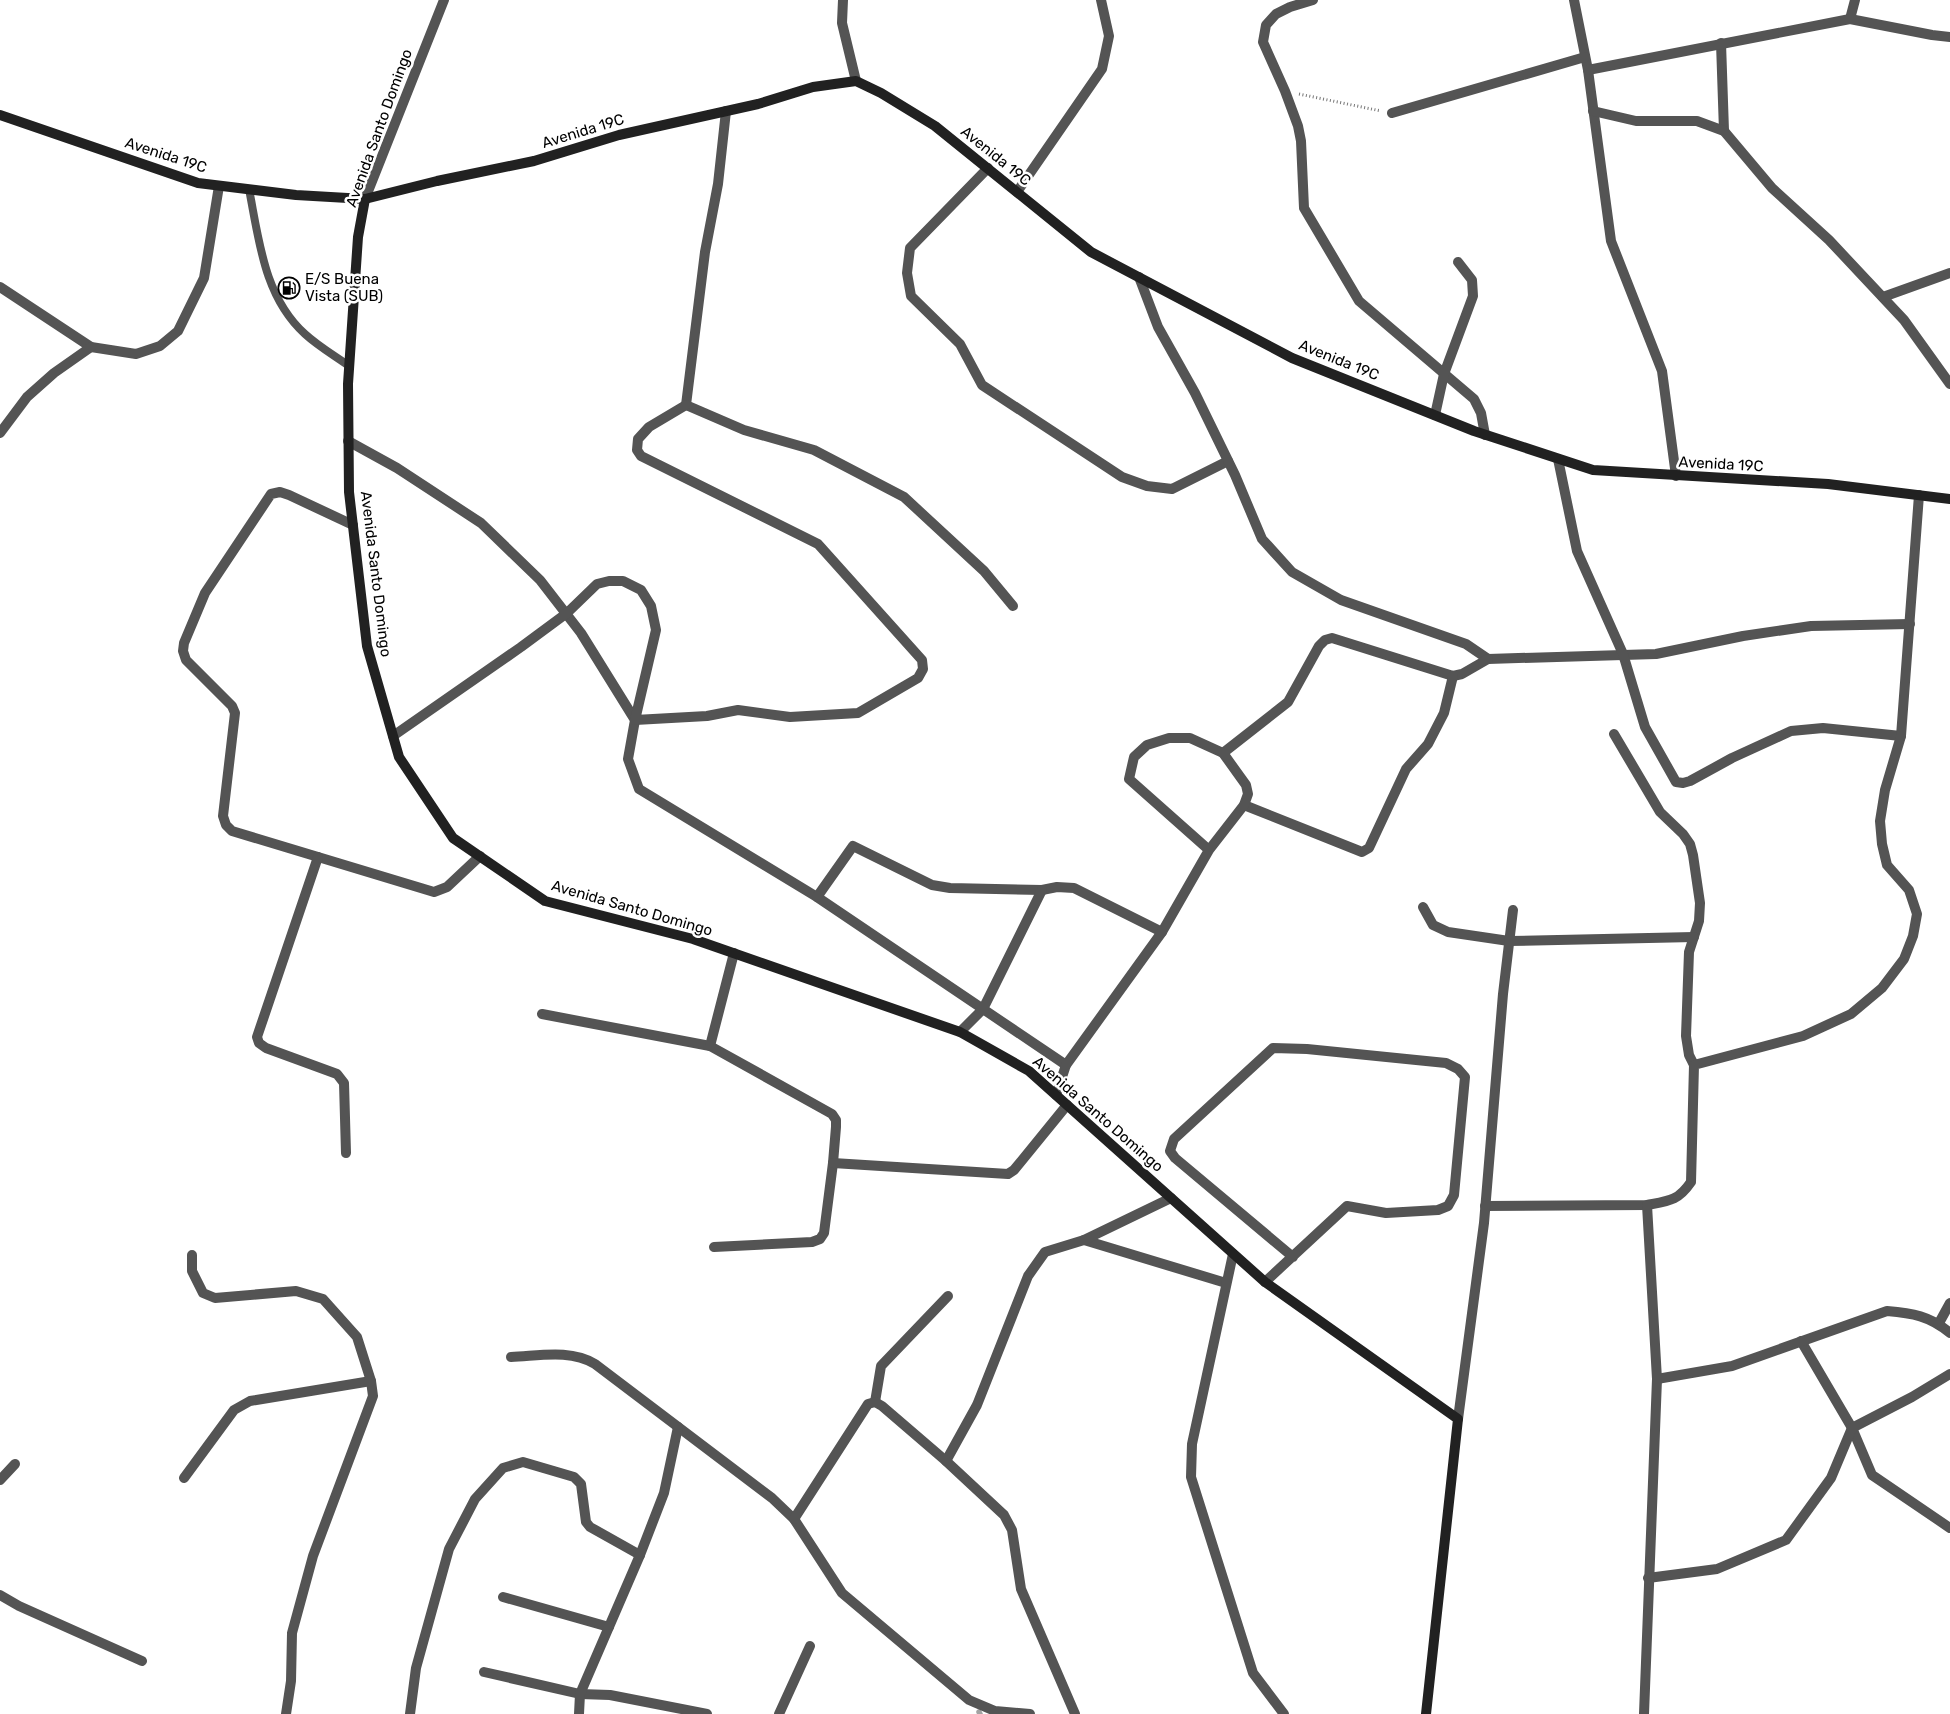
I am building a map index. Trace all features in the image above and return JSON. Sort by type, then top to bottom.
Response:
[{"type":"street","name":"Avenida Santo Domingo","points":[[444,0],[365,199],[358,237],[349,366],[348,441],[349,492],[367,646],[399,757],[453,838],[545,901],[693,939],[960,1032],[1029,1071],[1266,1282],[1458,1419]]},
{"type":"street","points":[[843,0],[842,23],[856,81]]},
{"type":"street","points":[[1017,192],[1102,69],[1109,36],[1102,0]]},
{"type":"street","points":[[1314,0],[1290,7],[1276,14],[1266,25],[1263,42],[1298,126],[1301,141],[1304,208],[1359,301],[1474,399],[1481,413],[1486,435]]},
{"type":"street","points":[[1574,0],[1588,70],[1611,241],[1662,371],[1676,476]]},
{"type":"street","points":[[1850,19],[1855,0]]},
{"type":"street","points":[[1588,70],[1850,19],[1932,35],[1950,36]]},
{"type":"street","points":[[1721,43],[1724,131]]},
{"type":"street","points":[[1392,113],[1585,57]]},
{"type":"street","name":"Avenida 19C","points":[[0,115],[198,183],[296,195],[365,199],[437,181],[534,161],[619,134],[758,104],[813,88],[856,81],[881,93],[935,126],[1091,252],[1292,358],[1435,416],[1593,470],[1828,484],[1950,499]]},
{"type":"street","points":[[686,404],[705,252],[718,184],[726,111]]},
{"type":"street","points":[[1593,111],[1636,121],[1697,121],[1724,131],[1772,188],[1829,240],[1904,320],[1950,384]]},
{"type":"street","points":[[988,168],[910,248],[907,273],[911,296],[960,344],[982,385],[1122,478],[1147,486],[1172,489],[1228,462]]},
{"type":"street","points":[[0,286],[91,347],[136,354],[160,346],[178,330],[204,278],[219,186]]},
{"type":"street","points":[[1435,416],[1444,374],[1472,296],[1472,280],[1458,262]]},
{"type":"street","points":[[1883,298],[1950,273]]},
{"type":"street","points":[[1139,277],[1158,327],[1194,392],[1262,539],[1292,572],[1341,600],[1466,644],[1488,659]]},
{"type":"street","points":[[0,433],[28,397],[54,373],[91,347]]},
{"type":"street","points":[[686,404],[744,430],[814,450],[904,497],[984,571],[1013,606]]},
{"type":"street","points":[[635,720],[707,716],[738,710],[790,717],[858,713],[918,678],[923,669],[922,660],[818,544],[641,456],[637,450],[638,439],[650,427],[686,404]]},
{"type":"street","points":[[348,441],[397,468],[481,523],[540,580],[567,613],[635,720]]},
{"type":"street","points":[[1558,459],[1578,551],[1623,654],[1645,726],[1676,782],[1690,781],[1732,758],[1791,731],[1823,728],[1901,736]]},
{"type":"street","points":[[353,525],[289,495],[280,492],[271,494],[205,593],[184,643],[183,651],[186,660],[232,706],[235,713],[223,816],[226,825],[232,831],[434,892],[447,887],[480,856]]},
{"type":"street","points":[[1694,1065],[1802,1036],[1851,1014],[1882,988],[1904,959],[1913,936],[1916,914],[1909,890],[1888,865],[1882,844],[1880,822],[1885,790],[1901,736],[1919,495]]},
{"type":"street","points":[[393,736],[567,613],[597,584],[609,581],[623,581],[641,590],[651,606],[656,630],[628,759],[639,789],[817,897],[1066,1065]]},
{"type":"street","points":[[1223,753],[1288,702],[1319,646],[1325,640],[1332,638],[1453,676],[1462,674],[1488,659],[1656,654],[1744,636],[1811,626],[1910,624]]},
{"type":"street","points":[[1244,805],[1362,852],[1369,848],[1406,769],[1428,744],[1444,713],[1453,676]]},
{"type":"street","points":[[1485,1206],[1647,1205],[1671,1201],[1683,1194],[1691,1182],[1694,1065],[1689,1055],[1686,1036],[1689,952],[1699,921],[1700,903],[1690,844],[1683,834],[1660,812],[1614,734]]},
{"type":"street","points":[[1056,1095],[1066,1065],[1162,932],[1209,850],[1244,805],[1248,794],[1246,785],[1223,753],[1190,738],[1169,738],[1147,745],[1134,757],[1129,779],[1209,850]]},
{"type":"street","points":[[817,897],[853,846],[932,885],[950,888],[1042,890],[1057,887],[1074,888],[1162,932]]},
{"type":"street","points":[[318,857],[257,1037],[259,1044],[266,1048],[337,1074],[344,1083],[346,1153]]},
{"type":"street","points":[[960,1032],[983,1009],[1042,890]]},
{"type":"street","points":[[1423,907],[1433,925],[1448,932],[1509,941],[1694,936]]},
{"type":"street","points":[[1426,1714],[1458,1419],[1485,1206],[1513,910]]},
{"type":"street","points":[[710,1046],[734,953]]},
{"type":"street","points":[[542,1014],[710,1046],[832,1114],[836,1120],[833,1163],[824,1234],[820,1240],[714,1247]]},
{"type":"street","points":[[1266,1282],[1293,1257],[1346,1206],[1386,1213],[1438,1210],[1448,1206],[1454,1195],[1465,1077],[1458,1069],[1446,1063],[1307,1049],[1273,1048],[1174,1139],[1170,1151],[1175,1158],[1293,1257]]},
{"type":"street","points":[[833,1163],[1008,1174],[1014,1170],[1067,1106]]},
{"type":"street","points":[[946,1461],[977,1405],[1028,1276],[1045,1252],[1084,1240],[1171,1198]]},
{"type":"street","points":[[1644,1714],[1657,1379],[1647,1205]]},
{"type":"street","points":[[1084,1240],[1226,1283]]},
{"type":"street","points":[[1234,1254],[1226,1283],[1192,1444],[1190,1476],[1253,1673],[1284,1714]]},
{"type":"street","points":[[192,1255],[192,1271],[203,1292],[215,1298],[296,1291],[323,1299],[357,1337],[371,1381],[373,1396],[314,1556],[292,1633],[291,1681],[286,1714]]},
{"type":"street","points":[[875,1402],[881,1366],[948,1296]]},
{"type":"street","points":[[1939,1323],[1950,1303]]},
{"type":"street","points":[[1657,1379],[1732,1366],[1888,1311],[1912,1313],[1939,1323],[1950,1333]]},
{"type":"street","points":[[1802,1341],[1852,1428],[1872,1475],[1950,1528]]},
{"type":"street","points":[[511,1357],[571,1355],[584,1358],[678,1426],[772,1498],[794,1518],[842,1593],[969,1700],[995,1711],[1030,1714]]},
{"type":"street","points":[[1648,1578],[1717,1569],[1786,1540],[1831,1478],[1852,1428],[1912,1397],[1950,1374]]},
{"type":"street","points":[[184,1478],[234,1410],[250,1401],[371,1381]]},
{"type":"street","points":[[794,1518],[868,1404],[875,1402],[882,1406],[946,1461],[1004,1516],[1012,1530],[1021,1589],[1075,1714]]},
{"type":"street","points":[[579,1714],[580,1694],[640,1555],[664,1493],[678,1426]]},
{"type":"street","points":[[410,1714],[416,1668],[449,1549],[475,1500],[503,1468],[523,1462],[574,1477],[581,1484],[586,1522],[590,1527],[640,1555]]},
{"type":"street","points":[[0,1480],[15,1464]]},
{"type":"street","points":[[0,1595],[20,1606],[142,1661]]},
{"type":"street","points":[[503,1597],[609,1627]]},
{"type":"street","points":[[779,1714],[810,1646]]},
{"type":"street","points":[[484,1672],[580,1694],[610,1695],[707,1714]]},
{"type":"lane","points":[[249,189],[266,272],[291,320],[306,335],[349,366]]},
{"type":"path","points":[[1285,91],[1392,113]]},
{"type":"place","name":"E/S Buena Vista (SUB)","points":[[289,288]]}]
